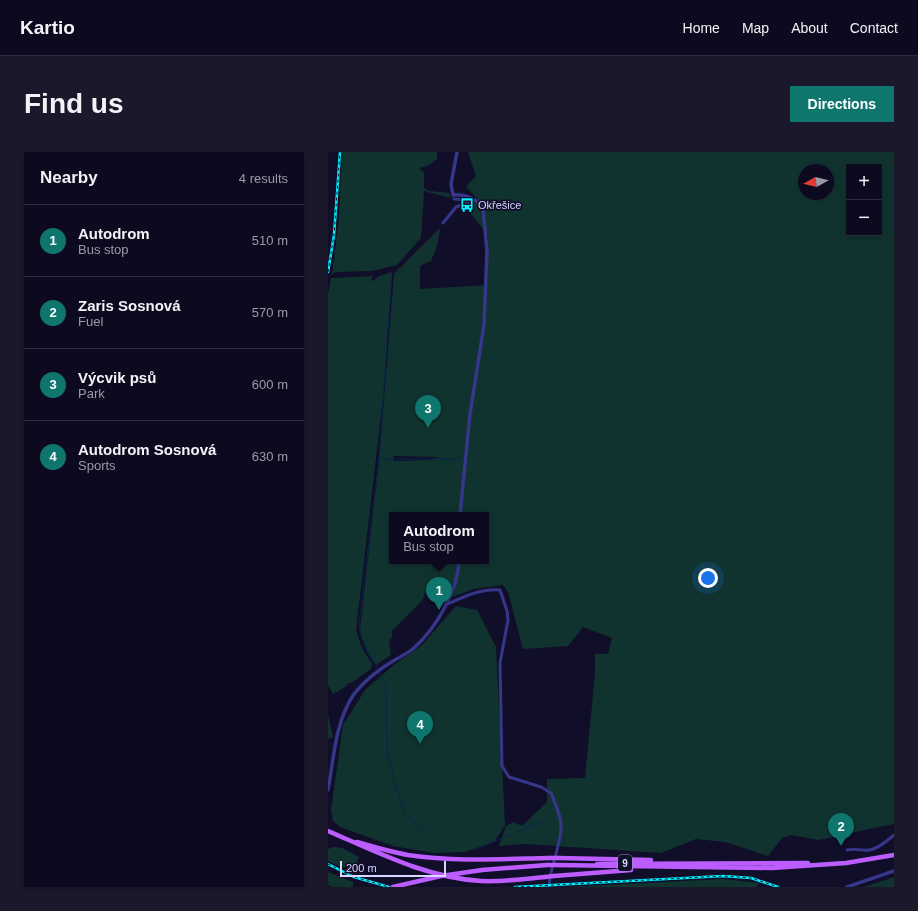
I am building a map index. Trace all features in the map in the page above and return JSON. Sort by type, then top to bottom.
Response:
[{"type":"main road","name":"9","points":[[328,831],[387,857],[447,877],[482,881],[669,867]]},
{"type":"main road","name":"9","points":[[346,839],[392,852],[427,857],[470,859],[612,858],[694,863]]},
{"type":"main road","name":"9","points":[[392,887],[434,877],[482,870],[547,865],[801,867],[846,863],[894,854]]},
{"type":"main road","name":"9","points":[[556,865],[613,863],[808,863],[877,858]]},
{"type":"street","points":[[456,207],[451,184],[457,152]]},
{"type":"street","points":[[454,197],[467,196],[474,200],[483,208],[485,222],[486,292],[482,336],[470,414],[460,512]]},
{"type":"street","points":[[443,223],[456,207],[474,200]]},
{"type":"street","points":[[328,790],[339,726],[348,704],[370,676],[413,648],[429,631],[454,590],[458,564]]},
{"type":"street","points":[[444,606],[476,592],[490,589],[500,590],[507,611],[508,620],[500,663],[502,766],[509,777],[541,787],[551,793],[560,820],[561,830],[549,874],[549,887]]},
{"type":"street","points":[[847,850],[856,848],[870,850],[894,835]]},
{"type":"street","points":[[847,887],[894,871]]},
{"type":"green space","points":[[342,152],[437,152],[437,159],[429,165],[420,168],[421,171],[424,172],[424,188],[429,191],[449,193],[451,198],[424,191],[421,238],[397,265],[372,271],[335,272],[332,275],[339,217]]},
{"type":"green space","points":[[468,152],[894,152],[893,824],[819,840],[791,835],[782,838],[768,856],[725,842],[696,839],[661,853],[526,844],[499,846],[506,826],[514,822],[522,826],[547,802],[547,779],[585,778],[595,674],[595,654],[608,654],[612,638],[583,627],[568,646],[523,649],[508,592],[503,585],[474,589],[452,597],[438,595],[432,588],[430,592],[425,593],[422,601],[392,630],[392,637],[389,641],[391,655],[376,665],[373,661],[364,643],[360,629],[379,462],[394,274],[399,268],[402,268],[401,267],[440,228],[437,246],[431,261],[420,266],[420,289],[487,285],[488,235],[466,208],[478,199],[466,187],[476,176]],"holes":[[[393,456],[439,457],[430,460],[394,461]]]},
{"type":"green space","points":[[392,272],[384,389],[356,630],[362,648],[372,664],[371,669],[333,694],[328,685],[328,294],[331,278],[373,276],[371,280],[373,281],[379,276]]},
{"type":"green space","points":[[456,606],[477,610],[496,647],[505,825],[495,841],[465,852],[434,853],[393,846],[340,827],[333,821],[331,810],[343,725],[365,690],[395,664],[421,646]]},
{"type":"green space","points":[[328,715],[333,737],[328,739]]},
{"type":"green space","points":[[333,847],[342,848],[359,857],[355,866],[344,867],[328,861],[328,849]]},
{"type":"green space","points":[[328,872],[353,882],[353,887],[332,887],[328,885]]},
{"type":"green space","points":[[894,877],[894,887],[864,887]]},
{"type":"green space","points":[[723,879],[760,883],[756,887],[566,887]]},
{"type":"waterway","points":[[378,669],[365,647],[361,636],[359,623],[379,459],[392,272]]},
{"type":"waterway","points":[[380,459],[459,459]]},
{"type":"waterway","points":[[379,672],[386,686],[387,753],[404,813],[424,829],[420,835]]},
{"type":"waterway","points":[[474,850],[548,819]]},
{"type":"railway","points":[[328,272],[334,235],[340,152]]},
{"type":"railway","points":[[328,864],[354,877],[389,887]]},
{"type":"railway","points":[[515,887],[723,876],[751,878],[778,887]]},
{"type":"place","name":"Okřešice","points":[[467,205]]},
{"type":"place","name":"Výcvik psů","points":[[428,428]]},
{"type":"place","name":"Autodrom","points":[[439,610]]},
{"type":"place","name":"Autodrom Sosnová","points":[[420,744]]},
{"type":"place","name":"Zaris Sosnová","points":[[841,846]]}]
